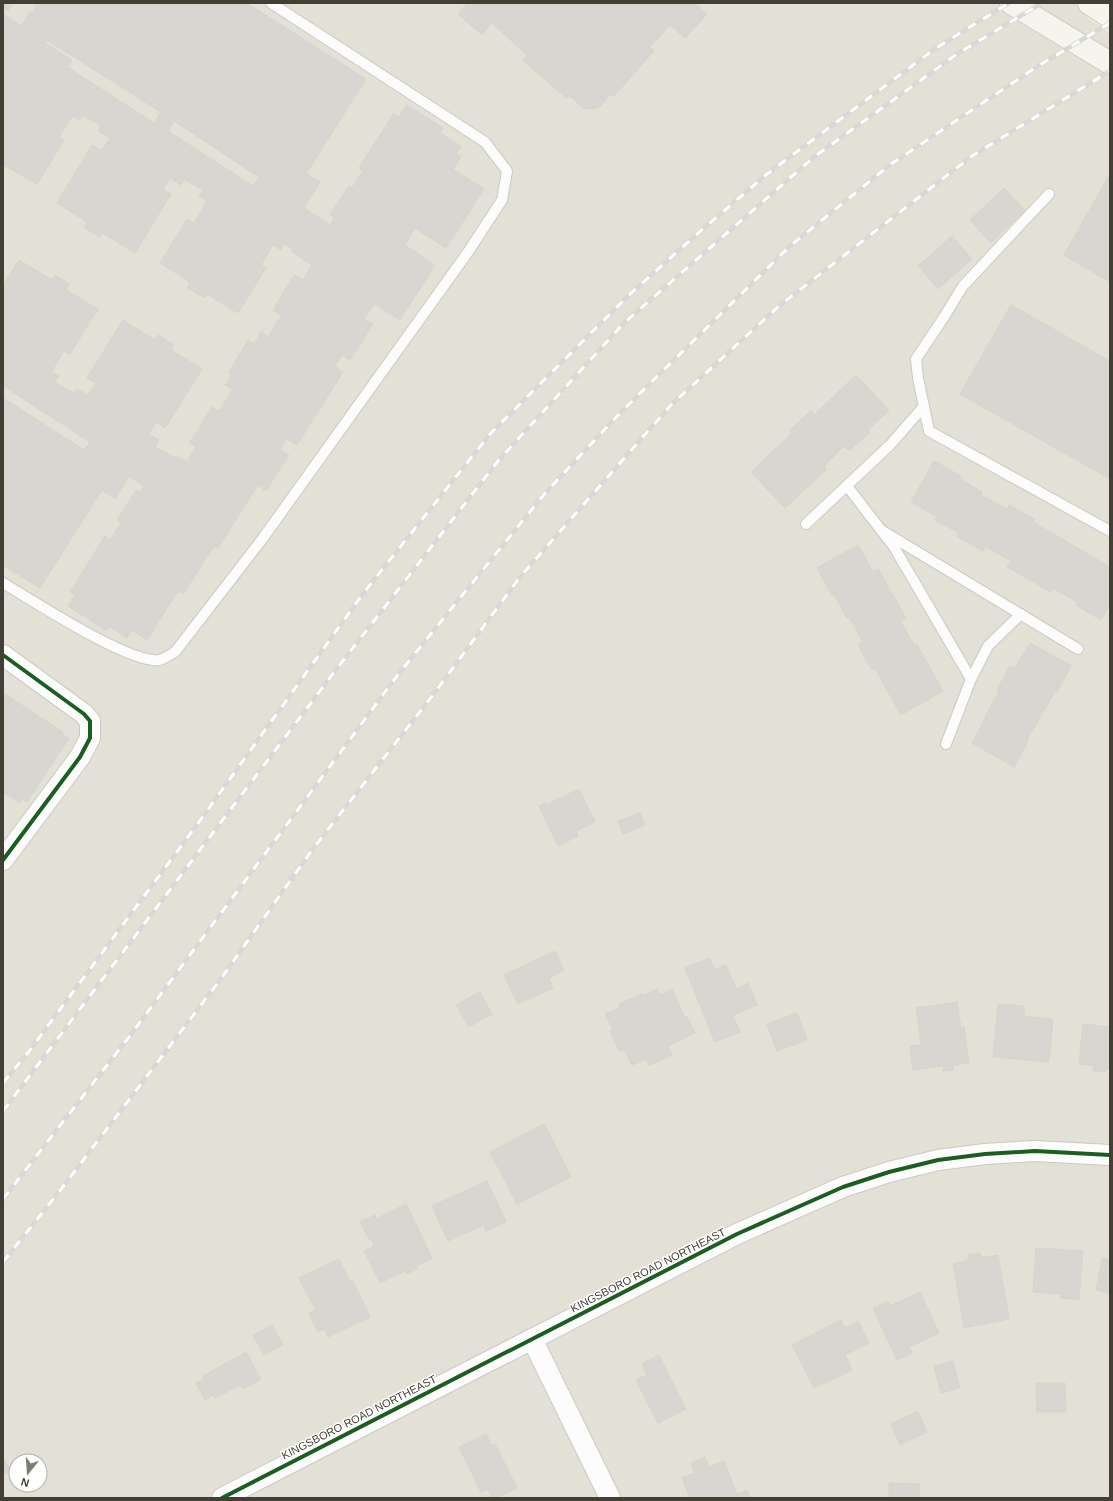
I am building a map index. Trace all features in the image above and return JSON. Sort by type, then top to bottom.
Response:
[{"type":"main road","points":[[1011,3],[1110,63]]},
{"type":"main road","points":[[1089,3],[1110,17]]},
{"type":"street","points":[[3,655],[84,714],[90,722],[90,738],[80,757],[3,860]]},
{"type":"street","name":"KINGSBORO ROAD NORTHEAST","points":[[222,1498],[737,1234],[843,1187],[889,1172],[938,1160],[985,1154],[1035,1151],[1110,1155]]},
{"type":"street","points":[[532,1339],[610,1498]]},
{"type":"lane","points":[[3,582],[93,636],[139,657],[159,660],[175,652],[263,538],[468,252],[502,200],[506,171],[486,142],[271,3]]},
{"type":"lane","points":[[1049,194],[962,286],[944,317],[916,359],[924,406],[929,431],[1110,531]]},
{"type":"lane","points":[[806,524],[890,445],[924,406]]},
{"type":"lane","points":[[847,486],[894,547],[971,679]]},
{"type":"lane","points":[[881,530],[1078,649]]},
{"type":"lane","points":[[946,744],[971,679],[988,646],[1021,614]]},
{"type":"shaded area","points":[[3,3],[1110,3],[1110,7],[1086,17],[1110,33],[1110,1498],[3,1498]]},
{"type":"building","points":[[3,3],[13,3],[8,11],[4,8],[3,10]]},
{"type":"building","points":[[38,3],[55,3],[58,5],[60,3],[247,3],[366,79],[306,174],[320,182],[304,208],[330,225],[334,218],[330,215],[349,186],[352,188],[363,171],[359,168],[394,113],[399,117],[407,105],[443,128],[440,133],[461,146],[456,154],[461,157],[453,169],[484,189],[446,248],[415,228],[405,245],[435,265],[400,320],[374,304],[364,319],[373,324],[350,360],[342,355],[335,366],[343,372],[297,445],[287,439],[280,450],[289,455],[266,491],[258,485],[218,548],[214,546],[183,594],[178,591],[147,640],[132,630],[127,638],[109,626],[106,630],[68,606],[75,595],[70,592],[105,536],[110,540],[121,522],[117,520],[136,490],[140,492],[144,486],[129,476],[115,499],[102,490],[40,588],[3,565],[3,398],[84,450],[90,442],[5,387],[3,390],[3,286],[19,260],[52,280],[55,275],[69,284],[66,290],[98,309],[70,354],[64,351],[51,372],[59,376],[55,382],[74,393],[77,389],[88,395],[96,383],[87,378],[123,320],[155,340],[158,335],[174,345],[171,350],[202,369],[165,428],[156,422],[149,434],[159,440],[155,447],[175,458],[176,456],[187,462],[196,447],[190,443],[212,407],[219,411],[233,389],[225,385],[232,374],[229,372],[248,340],[254,344],[261,332],[268,337],[281,316],[273,310],[294,275],[303,280],[312,265],[292,252],[293,249],[284,244],[281,250],[273,245],[261,265],[266,268],[238,313],[207,294],[204,298],[187,287],[190,282],[160,263],[187,219],[194,223],[207,201],[199,196],[203,190],[184,179],[181,185],[170,178],[163,189],[171,194],[135,253],[103,233],[100,237],[84,227],[87,222],[57,203],[92,145],[102,150],[110,138],[98,131],[101,126],[83,115],[80,120],[72,116],[59,137],[64,140],[37,184],[4,165],[3,167],[3,75],[5,71],[3,70],[3,14],[21,26],[30,12],[31,14]],"holes":[[[47,40],[161,112],[154,123],[67,67],[72,60],[45,43]],[[174,121],[259,177],[253,186],[168,131]]]},
{"type":"building","points":[[468,3],[695,3],[707,14],[685,38],[670,25],[650,47],[654,51],[614,96],[611,94],[598,108],[584,109],[570,96],[566,98],[523,60],[527,55],[492,23],[482,35],[458,14]]},
{"type":"building","points":[[1110,174],[1110,282],[1064,255]]},
{"type":"building","points":[[1004,188],[1025,210],[991,243],[970,220]]},
{"type":"building","points":[[952,236],[972,259],[938,289],[918,266]]},
{"type":"building","points":[[1011,305],[1110,361],[1110,479],[960,394]]},
{"type":"building","points":[[856,375],[889,410],[868,430],[870,432],[849,451],[844,446],[824,466],[827,469],[785,508],[751,472],[792,433],[790,430],[811,411],[814,415]]},
{"type":"building","points":[[934,461],[961,476],[959,478],[982,492],[981,495],[1007,509],[1009,505],[1035,519],[1033,522],[1110,567],[1110,604],[1101,620],[1076,605],[1077,602],[1053,588],[1051,592],[1007,567],[1011,561],[985,546],[983,551],[957,536],[959,533],[935,520],[937,517],[911,502]]},
{"type":"building","points":[[858,545],[873,572],[878,569],[906,618],[900,621],[915,646],[917,645],[943,691],[901,715],[875,668],[872,670],[858,645],[863,642],[849,617],[847,618],[834,594],[832,595],[817,568]]},
{"type":"building","points":[[1030,643],[1071,666],[1057,692],[1055,691],[1027,740],[1028,741],[1014,767],[972,743],[999,692],[997,690],[1010,666],[1015,668]]},
{"type":"building","points":[[3,693],[63,732],[62,734],[69,738],[27,802],[22,799],[20,803],[3,792]]},
{"type":"building","points":[[579,789],[595,822],[576,831],[578,836],[558,846],[539,806],[545,803],[546,805]]},
{"type":"building","points":[[640,813],[645,825],[623,834],[618,821]]},
{"type":"building","points":[[555,951],[564,970],[549,978],[553,988],[518,1004],[504,975]]},
{"type":"building","points":[[710,958],[714,970],[726,965],[736,989],[748,983],[757,1005],[733,1015],[740,1032],[715,1042],[685,968]]},
{"type":"building","points":[[657,989],[660,995],[672,989],[685,1018],[687,1017],[695,1033],[668,1046],[672,1055],[649,1065],[646,1059],[632,1065],[624,1049],[619,1051],[610,1031],[613,1029],[605,1014],[621,1007],[619,1004],[641,994],[642,996]]},
{"type":"building","points":[[480,992],[492,1014],[469,1027],[456,1005]]},
{"type":"building","points":[[957,1002],[961,1028],[964,1027],[969,1063],[953,1065],[953,1070],[943,1071],[943,1066],[913,1070],[910,1046],[921,1045],[916,1008]]},
{"type":"building","points":[[998,1004],[1024,1006],[1024,1016],[1053,1019],[1049,1062],[993,1057]]},
{"type":"building","points":[[797,1013],[807,1040],[777,1051],[767,1024]]},
{"type":"building","points":[[1083,1024],[1110,1027],[1110,1069],[1105,1069],[1105,1072],[1093,1071],[1094,1066],[1079,1064]]},
{"type":"building","points":[[544,1124],[571,1177],[517,1204],[490,1152]]},
{"type":"building","points":[[487,1181],[506,1222],[486,1231],[484,1225],[448,1241],[432,1206]]},
{"type":"building","points":[[406,1204],[432,1258],[416,1266],[417,1269],[407,1274],[405,1271],[380,1283],[364,1251],[374,1246],[360,1222],[375,1215],[376,1219]]},
{"type":"building","points":[[1036,1248],[1083,1251],[1079,1300],[1061,1298],[1061,1294],[1033,1292]]},
{"type":"building","points":[[980,1253],[981,1258],[998,1255],[1009,1319],[964,1328],[953,1264],[966,1261],[969,1259],[968,1255]]},
{"type":"building","points":[[339,1259],[350,1282],[353,1281],[370,1317],[328,1337],[325,1329],[318,1332],[309,1313],[316,1310],[299,1278]]},
{"type":"building","points":[[1102,1259],[1110,1260],[1110,1293],[1096,1290]]},
{"type":"building","points":[[920,1292],[939,1333],[909,1347],[912,1353],[897,1360],[873,1308],[888,1301],[890,1306]]},
{"type":"building","points":[[841,1320],[845,1328],[858,1321],[869,1343],[845,1355],[852,1370],[814,1388],[792,1345]]},
{"type":"building","points":[[272,1325],[283,1345],[264,1355],[253,1335]]},
{"type":"building","points":[[246,1352],[261,1379],[243,1389],[240,1385],[215,1398],[213,1395],[205,1400],[196,1383],[204,1379],[203,1376]]},
{"type":"building","points":[[659,1355],[686,1409],[658,1423],[636,1380],[647,1375],[642,1364]]},
{"type":"building","points":[[953,1361],[960,1388],[941,1393],[934,1366]]},
{"type":"building","points":[[1036,1383],[1065,1383],[1066,1412],[1037,1412]]},
{"type":"building","points":[[918,1411],[927,1432],[900,1445],[891,1424]]},
{"type":"building","points":[[486,1434],[492,1446],[495,1444],[517,1488],[496,1498],[492,1498],[487,1489],[481,1492],[459,1447]]},
{"type":"building","points":[[705,1457],[709,1467],[724,1461],[737,1494],[747,1490],[750,1498],[703,1498],[702,1495],[695,1498],[690,1498],[682,1478],[695,1473],[691,1463]]},
{"type":"building","points":[[3,1458],[8,1466],[8,1472],[3,1475]]},
{"type":"building","points":[[889,1483],[920,1484],[919,1498],[889,1498]]},
{"type":"railway","points":[[3,1083],[30,1050],[199,822],[362,595],[490,434],[630,294],[767,174],[936,48],[1009,3]]},
{"type":"railway","points":[[3,1111],[335,671],[498,461],[624,323],[814,157],[957,54],[1042,3]]},
{"type":"railway","points":[[3,1199],[132,1033],[400,672],[546,492],[622,411],[789,247],[891,164],[1038,66],[1110,23]]},
{"type":"railway","points":[[3,1262],[62,1188],[220,980],[312,850],[433,695],[520,577],[670,406],[779,306],[972,156],[1110,71]]},
{"type":"cycle path","points":[[3,655],[84,714],[90,721],[90,738],[80,757],[3,860]]},
{"type":"cycle path","points":[[222,1498],[737,1234],[843,1187],[889,1172],[938,1160],[985,1154],[1035,1151],[1110,1155]]}]
